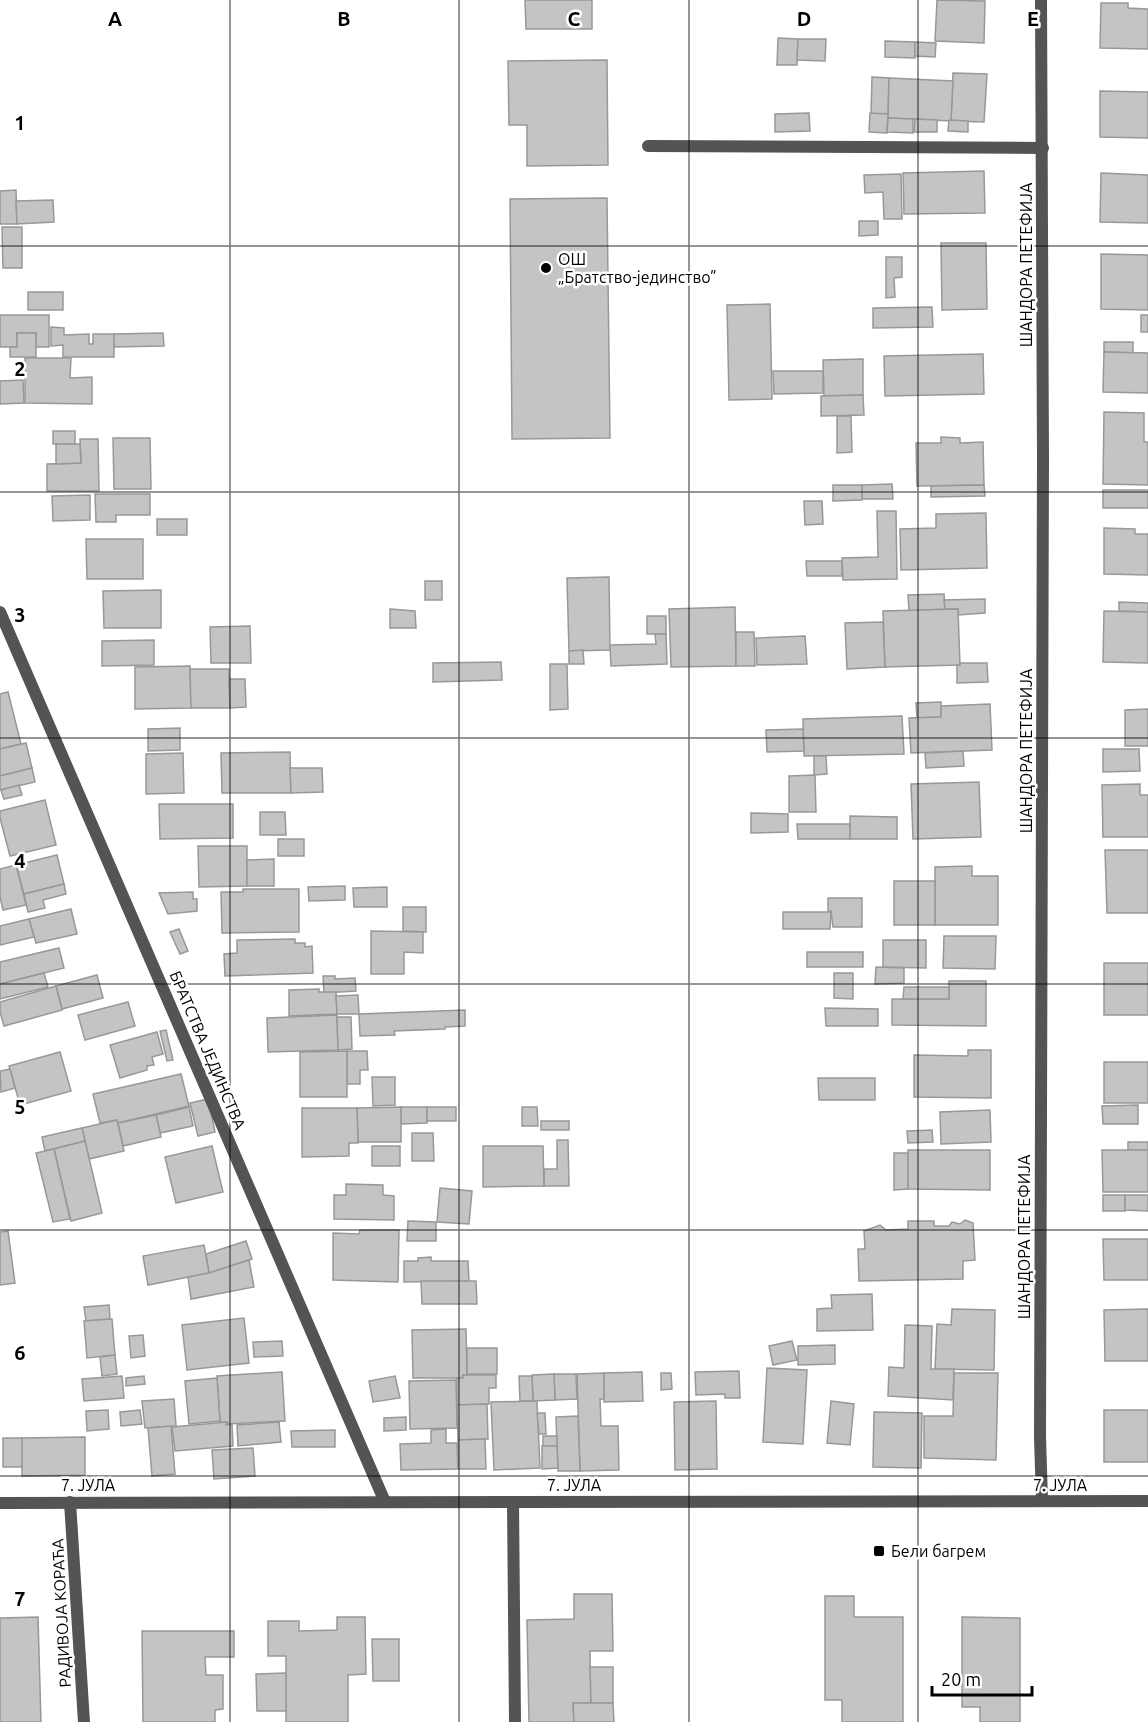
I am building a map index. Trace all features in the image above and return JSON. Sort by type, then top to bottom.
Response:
[{"type":"street","name":"ШАНДОРА ПЕТЕФИЈА","points":[[1041,0],[1043,148],[1040,1413],[1042,1501]]},
{"type":"street","points":[[648,147],[1043,148]]},
{"type":"street","name":"БРАТСТВА ЈЕДИНСТВА","points":[[0,612],[385,1502]]},
{"type":"street","name":"7. ЈУЛА","points":[[0,1503],[1148,1501]]},
{"type":"street","name":"РАДИВОЈА КОРАЋА","points":[[70,1502],[84,1722]]},
{"type":"street","points":[[513,1502],[515,1722]]},
{"type":"building","points":[[525,0],[592,0],[592,29],[526,29]]},
{"type":"building","points":[[937,0],[985,1],[984,43],[935,41]]},
{"type":"building","points":[[1101,3],[1128,3],[1128,8],[1148,9],[1148,49],[1100,48]]},
{"type":"building","points":[[778,38],[798,39],[797,65],[777,65]]},
{"type":"building","points":[[798,39],[826,39],[825,61],[797,60]]},
{"type":"building","points":[[885,41],[915,42],[915,58],[885,57]]},
{"type":"building","points":[[915,42],[936,43],[935,57],[915,56]]},
{"type":"building","points":[[607,60],[608,165],[527,166],[527,125],[509,125],[508,61]]},
{"type":"building","points":[[953,73],[987,74],[984,122],[951,121]]},
{"type":"building","points":[[872,77],[889,78],[888,114],[871,114]]},
{"type":"building","points":[[889,78],[953,81],[951,121],[888,118]]},
{"type":"building","points":[[1100,91],[1148,92],[1148,138],[1100,137]]},
{"type":"building","points":[[809,113],[810,131],[775,132],[775,114]]},
{"type":"building","points":[[870,113],[888,114],[887,133],[869,132]]},
{"type":"building","points":[[888,118],[913,119],[913,133],[887,132]]},
{"type":"building","points":[[915,119],[937,120],[937,132],[914,132]]},
{"type":"building","points":[[949,120],[968,121],[968,132],[948,131]]},
{"type":"building","points":[[984,171],[985,213],[904,214],[903,173]]},
{"type":"building","points":[[1101,173],[1148,175],[1148,223],[1100,222]]},
{"type":"building","points":[[901,174],[902,219],[884,219],[883,192],[865,193],[864,175]]},
{"type":"building","points":[[16,190],[17,224],[0,224],[0,191]]},
{"type":"building","points":[[607,198],[610,438],[512,439],[510,199]]},
{"type":"building","points":[[53,200],[54,222],[17,224],[16,201]]},
{"type":"building","points":[[859,221],[878,221],[878,235],[859,236]]},
{"type":"building","points":[[2,227],[22,227],[22,268],[3,268]]},
{"type":"building","points":[[941,243],[986,243],[987,309],[942,310]]},
{"type":"building","points":[[1101,254],[1148,255],[1148,310],[1101,309]]},
{"type":"building","points":[[886,257],[902,257],[902,277],[894,278],[895,297],[886,298]]},
{"type":"building","points":[[28,292],[63,292],[63,310],[28,310]]},
{"type":"building","points":[[770,304],[772,399],[729,400],[727,305]]},
{"type":"building","points":[[932,307],[933,327],[873,328],[873,308]]},
{"type":"building","points":[[0,315],[49,315],[49,347],[36,347],[36,333],[17,333],[17,347],[0,347]]},
{"type":"building","points":[[1141,315],[1148,315],[1148,332],[1141,332]]},
{"type":"building","points":[[51,327],[64,328],[64,335],[89,334],[89,344],[93,344],[93,334],[114,334],[114,357],[63,357],[63,345],[51,346]]},
{"type":"building","points":[[17,333],[36,333],[36,357],[10,357],[10,347],[17,347]]},
{"type":"building","points":[[163,333],[164,346],[114,347],[114,334]]},
{"type":"building","points":[[1104,342],[1133,342],[1133,353],[1104,352]]},
{"type":"building","points":[[1104,352],[1148,353],[1148,393],[1103,392]]},
{"type":"building","points":[[983,354],[984,394],[885,396],[884,356]]},
{"type":"building","points":[[25,358],[71,358],[70,378],[92,377],[92,404],[25,403]]},
{"type":"building","points":[[863,359],[863,395],[824,396],[823,360]]},
{"type":"building","points":[[773,371],[823,371],[823,393],[774,394]]},
{"type":"building","points":[[23,380],[24,403],[0,404],[0,381]]},
{"type":"building","points":[[863,395],[864,415],[821,416],[821,396]]},
{"type":"building","points":[[1104,412],[1144,413],[1144,442],[1148,442],[1148,485],[1103,484]]},
{"type":"building","points":[[837,416],[851,416],[852,452],[837,453]]},
{"type":"building","points":[[53,431],[75,431],[75,444],[53,444]]},
{"type":"building","points":[[941,437],[960,438],[960,443],[983,442],[984,485],[917,486],[916,443],[941,443]]},
{"type":"building","points":[[113,438],[150,438],[151,489],[114,489]]},
{"type":"building","points":[[80,439],[98,439],[99,491],[47,491],[47,464],[81,463]]},
{"type":"building","points":[[56,444],[80,444],[81,463],[56,464]]},
{"type":"building","points":[[892,484],[893,499],[862,499],[862,485]]},
{"type":"building","points":[[833,485],[862,485],[862,500],[833,501]]},
{"type":"building","points":[[984,485],[985,496],[931,497],[931,486]]},
{"type":"building","points":[[1103,490],[1148,490],[1148,508],[1103,508]]},
{"type":"building","points":[[95,494],[150,494],[150,515],[116,515],[116,522],[96,522]]},
{"type":"building","points":[[90,495],[90,520],[53,521],[52,496]]},
{"type":"building","points":[[804,501],[822,501],[823,524],[805,525]]},
{"type":"building","points":[[877,511],[896,511],[897,579],[843,580],[842,558],[878,557]]},
{"type":"building","points":[[986,513],[987,568],[901,570],[900,529],[936,528],[936,514]]},
{"type":"building","points":[[157,519],[187,519],[187,535],[157,535]]},
{"type":"building","points":[[1104,528],[1135,529],[1135,534],[1148,534],[1148,575],[1104,574]]},
{"type":"building","points":[[86,539],[143,539],[143,579],[87,579]]},
{"type":"building","points":[[806,561],[842,561],[842,576],[807,576]]},
{"type":"building","points":[[609,577],[610,650],[569,651],[567,578]]},
{"type":"building","points":[[425,581],[442,581],[442,600],[425,600]]},
{"type":"building","points":[[161,590],[161,628],[104,628],[103,591]]},
{"type":"building","points":[[944,594],[945,609],[909,611],[908,595]]},
{"type":"building","points":[[985,599],[985,613],[958,615],[958,609],[945,609],[944,600]]},
{"type":"building","points":[[1119,602],[1148,603],[1148,612],[1119,611]]},
{"type":"building","points":[[735,607],[736,666],[671,667],[669,609]]},
{"type":"building","points":[[390,609],[415,611],[416,628],[390,628]]},
{"type":"building","points":[[958,609],[960,665],[885,667],[883,611]]},
{"type":"building","points":[[1104,611],[1148,612],[1148,663],[1103,662]]},
{"type":"building","points":[[647,616],[666,616],[666,634],[647,634]]},
{"type":"building","points":[[883,622],[885,667],[847,669],[845,623]]},
{"type":"building","points":[[250,626],[251,663],[211,663],[210,627]]},
{"type":"building","points":[[736,632],[754,632],[755,666],[736,666]]},
{"type":"building","points":[[655,634],[666,634],[667,664],[611,666],[610,645],[656,644]]},
{"type":"building","points":[[805,636],[807,664],[757,665],[756,638]]},
{"type":"building","points":[[154,640],[154,665],[102,666],[102,641]]},
{"type":"building","points":[[583,650],[584,664],[569,664],[569,651]]},
{"type":"building","points":[[501,662],[502,680],[433,682],[433,663]]},
{"type":"building","points":[[987,663],[988,682],[957,683],[957,665]]},
{"type":"building","points":[[550,664],[567,664],[568,709],[550,710]]},
{"type":"building","points":[[190,666],[191,708],[135,709],[135,667]]},
{"type":"building","points":[[190,669],[229,669],[230,708],[191,708]]},
{"type":"building","points":[[229,679],[245,679],[246,707],[230,708]]},
{"type":"building","points":[[8,692],[21,744],[0,749],[0,694]]},
{"type":"building","points":[[941,702],[941,717],[917,718],[916,703]]},
{"type":"building","points":[[990,704],[992,750],[911,753],[909,718],[941,717],[941,706]]},
{"type":"building","points":[[1148,709],[1148,746],[1125,746],[1125,710]]},
{"type":"building","points":[[902,716],[904,754],[804,756],[803,719]]},
{"type":"building","points":[[180,728],[180,750],[148,751],[148,729]]},
{"type":"building","points":[[803,729],[804,751],[767,752],[766,730]]},
{"type":"building","points":[[26,743],[32,768],[0,776],[0,749]]},
{"type":"building","points":[[1103,749],[1139,749],[1140,771],[1103,772]]},
{"type":"building","points":[[963,751],[964,766],[926,768],[925,753]]},
{"type":"building","points":[[290,752],[291,793],[222,793],[221,753]]},
{"type":"building","points":[[183,753],[184,793],[146,794],[146,754]]},
{"type":"building","points":[[814,756],[826,756],[827,774],[814,775]]},
{"type":"building","points":[[32,768],[35,782],[0,790],[0,776]]},
{"type":"building","points":[[290,768],[322,768],[323,792],[291,793]]},
{"type":"building","points":[[815,775],[816,812],[789,812],[789,776]]},
{"type":"building","points":[[979,782],[981,837],[913,839],[911,784]]},
{"type":"building","points":[[1140,784],[1140,795],[1148,795],[1148,837],[1103,837],[1102,785]]},
{"type":"building","points":[[19,785],[22,795],[4,799],[1,790]]},
{"type":"building","points":[[45,800],[56,845],[10,856],[0,811]]},
{"type":"building","points":[[159,804],[233,804],[233,838],[160,839]]},
{"type":"building","points":[[260,812],[285,812],[286,835],[260,835]]},
{"type":"building","points":[[751,813],[788,814],[788,832],[751,833]]},
{"type":"building","points":[[850,816],[897,817],[897,839],[850,839]]},
{"type":"building","points":[[797,824],[850,824],[850,839],[798,839]]},
{"type":"building","points":[[278,839],[304,839],[304,856],[278,856]]},
{"type":"building","points":[[198,846],[247,846],[247,886],[199,887]]},
{"type":"building","points":[[1105,850],[1148,850],[1148,913],[1107,913]]},
{"type":"building","points":[[57,855],[64,884],[24,894],[16,865]]},
{"type":"building","points":[[274,859],[274,886],[247,886],[247,860]]},
{"type":"building","points":[[16,865],[26,905],[3,910],[0,897],[0,869]]},
{"type":"building","points":[[972,866],[972,876],[998,876],[998,925],[935,925],[935,867]]},
{"type":"building","points":[[894,881],[935,881],[935,925],[894,925]]},
{"type":"building","points":[[64,884],[66,894],[43,900],[45,908],[28,912],[24,894]]},
{"type":"building","points":[[345,886],[345,900],[309,901],[308,887]]},
{"type":"building","points":[[387,887],[387,907],[354,907],[353,888]]},
{"type":"building","points":[[243,889],[299,889],[299,932],[222,933],[221,892],[243,892]]},
{"type":"building","points":[[193,892],[193,899],[197,899],[197,911],[168,914],[159,893]]},
{"type":"building","points":[[828,898],[862,898],[862,927],[833,927],[831,911],[828,911]]},
{"type":"building","points":[[403,907],[426,907],[426,932],[403,931]]},
{"type":"building","points":[[71,909],[77,934],[36,943],[29,919]]},
{"type":"building","points":[[783,912],[831,912],[830,929],[783,929]]},
{"type":"building","points":[[29,919],[34,937],[0,945],[0,926]]},
{"type":"building","points":[[179,929],[188,951],[180,954],[170,932]]},
{"type":"building","points":[[371,931],[423,932],[423,953],[404,952],[404,974],[371,974]]},
{"type":"building","points":[[944,936],[996,936],[995,969],[943,968]]},
{"type":"building","points":[[295,939],[295,943],[305,943],[305,947],[312,946],[313,973],[225,976],[224,954],[237,953],[237,940]]},
{"type":"building","points":[[883,940],[926,940],[926,968],[883,967]]},
{"type":"building","points":[[59,948],[64,968],[0,984],[0,962]]},
{"type":"building","points":[[807,952],[863,952],[863,967],[807,967]]},
{"type":"building","points":[[1104,963],[1148,963],[1148,1015],[1104,1015]]},
{"type":"building","points":[[876,967],[904,968],[904,983],[875,984]]},
{"type":"building","points":[[44,973],[48,987],[0,999],[0,984]]},
{"type":"building","points":[[834,973],[853,973],[853,999],[834,998]]},
{"type":"building","points":[[97,975],[103,998],[62,1009],[56,986]]},
{"type":"building","points":[[323,976],[335,976],[335,979],[355,978],[356,991],[324,993]]},
{"type":"building","points":[[949,981],[986,981],[986,1026],[892,1025],[892,999],[949,999]]},
{"type":"building","points":[[56,986],[62,1010],[4,1026],[0,1002]]},
{"type":"building","points":[[904,987],[949,987],[949,999],[903,999]]},
{"type":"building","points":[[319,989],[319,992],[336,992],[337,1014],[289,1016],[289,990]]},
{"type":"building","points":[[358,995],[359,1014],[337,1014],[336,996]]},
{"type":"building","points":[[128,1002],[135,1026],[85,1040],[78,1015]]},
{"type":"building","points":[[825,1008],[878,1009],[878,1026],[826,1026]]},
{"type":"building","points":[[465,1010],[465,1026],[394,1031],[395,1035],[360,1036],[359,1014]]},
{"type":"building","points":[[337,1015],[338,1050],[268,1052],[267,1018]]},
{"type":"building","points":[[337,1017],[351,1017],[352,1049],[338,1050]]},
{"type":"building","points":[[166,1030],[173,1060],[167,1061],[160,1031]]},
{"type":"building","points":[[157,1032],[163,1054],[152,1057],[154,1065],[147,1066],[147,1070],[120,1078],[110,1045]]},
{"type":"building","points":[[968,1050],[991,1050],[991,1098],[914,1097],[914,1055],[968,1056]]},
{"type":"building","points":[[347,1051],[367,1051],[368,1070],[360,1070],[360,1084],[347,1084]]},
{"type":"building","points":[[347,1051],[347,1097],[300,1097],[300,1052]]},
{"type":"building","points":[[60,1052],[71,1091],[20,1105],[9,1066]]},
{"type":"building","points":[[1104,1062],[1148,1062],[1148,1103],[1104,1103]]},
{"type":"building","points":[[10,1069],[15,1088],[1,1092],[0,1071]]},
{"type":"building","points":[[181,1074],[189,1106],[118,1123],[117,1120],[100,1123],[93,1094]]},
{"type":"building","points":[[372,1077],[395,1077],[395,1105],[373,1106]]},
{"type":"building","points":[[818,1078],[875,1078],[875,1100],[819,1100]]},
{"type":"building","points":[[208,1099],[215,1132],[198,1136],[190,1103]]},
{"type":"building","points":[[1138,1105],[1138,1124],[1103,1124],[1102,1106]]},
{"type":"building","points":[[189,1107],[193,1126],[160,1133],[156,1115]]},
{"type":"building","points":[[401,1107],[427,1107],[427,1123],[401,1124]]},
{"type":"building","points":[[401,1107],[401,1142],[358,1142],[357,1108]]},
{"type":"building","points":[[427,1107],[456,1107],[456,1121],[427,1121]]},
{"type":"building","points":[[522,1107],[537,1107],[538,1126],[522,1126]]},
{"type":"building","points":[[302,1108],[357,1108],[358,1143],[349,1143],[349,1156],[302,1157]]},
{"type":"building","points":[[990,1110],[991,1142],[941,1144],[940,1112]]},
{"type":"building","points":[[156,1115],[161,1137],[123,1146],[118,1123]]},
{"type":"building","points":[[117,1120],[124,1151],[89,1159],[82,1128]]},
{"type":"building","points":[[541,1121],[569,1121],[569,1130],[541,1130]]},
{"type":"building","points":[[82,1128],[85,1141],[45,1151],[42,1137]]},
{"type":"building","points":[[932,1130],[933,1142],[908,1143],[907,1131]]},
{"type":"building","points":[[412,1133],[433,1133],[434,1161],[412,1161]]},
{"type":"building","points":[[557,1140],[568,1140],[569,1186],[544,1186],[544,1169],[557,1169]]},
{"type":"building","points":[[85,1141],[102,1213],[71,1221],[54,1149]]},
{"type":"building","points":[[1128,1142],[1148,1142],[1148,1150],[1128,1150]]},
{"type":"building","points":[[212,1146],[223,1192],[176,1203],[165,1157]]},
{"type":"building","points":[[372,1146],[400,1146],[400,1166],[372,1166]]},
{"type":"building","points":[[483,1146],[543,1146],[544,1186],[483,1187]]},
{"type":"building","points":[[54,1149],[70,1219],[53,1222],[36,1153]]},
{"type":"building","points":[[908,1150],[990,1150],[990,1190],[908,1189]]},
{"type":"building","points":[[1102,1150],[1148,1150],[1148,1192],[1103,1192]]},
{"type":"building","points":[[894,1153],[908,1153],[908,1189],[894,1190]]},
{"type":"building","points":[[346,1184],[383,1185],[383,1195],[394,1196],[394,1220],[334,1219],[334,1195],[346,1195]]},
{"type":"building","points":[[440,1188],[472,1191],[469,1224],[437,1222]]},
{"type":"building","points":[[1103,1195],[1125,1195],[1125,1211],[1103,1211]]},
{"type":"building","points":[[1125,1195],[1148,1195],[1148,1211],[1125,1210]]},
{"type":"building","points":[[965,1220],[973,1223],[975,1260],[963,1261],[963,1279],[859,1281],[858,1249],[865,1249],[864,1231],[880,1225],[886,1230],[908,1229],[908,1221],[934,1221],[934,1226],[949,1226],[952,1222],[960,1224]]},
{"type":"building","points":[[408,1221],[436,1222],[436,1241],[407,1241]]},
{"type":"building","points":[[360,1230],[399,1230],[398,1282],[333,1280],[333,1233],[359,1234]]},
{"type":"building","points":[[8,1231],[15,1283],[0,1285],[0,1232]]},
{"type":"building","points":[[1103,1239],[1148,1239],[1148,1280],[1104,1280]]},
{"type":"building","points":[[246,1241],[252,1259],[209,1273],[206,1254]]},
{"type":"building","points":[[204,1245],[209,1273],[148,1285],[143,1256]]},
{"type":"building","points":[[431,1257],[431,1261],[468,1261],[469,1281],[404,1282],[404,1261],[418,1261],[418,1258]]},
{"type":"building","points":[[249,1260],[254,1287],[191,1299],[188,1277]]},
{"type":"building","points":[[421,1281],[476,1281],[477,1304],[422,1304]]},
{"type":"building","points":[[872,1294],[873,1330],[817,1331],[817,1309],[832,1308],[831,1295]]},
{"type":"building","points":[[109,1305],[110,1319],[86,1321],[84,1307]]},
{"type":"building","points":[[952,1309],[995,1310],[994,1370],[935,1369],[937,1324],[951,1325]]},
{"type":"building","points":[[1148,1309],[1148,1361],[1105,1361],[1104,1310]]},
{"type":"building","points":[[244,1318],[249,1363],[187,1370],[182,1325]]},
{"type":"building","points":[[112,1319],[115,1355],[87,1358],[84,1321]]},
{"type":"building","points":[[905,1325],[932,1326],[931,1369],[954,1369],[953,1400],[888,1396],[889,1367],[904,1368]]},
{"type":"building","points":[[466,1329],[467,1375],[463,1375],[463,1378],[413,1378],[412,1330]]},
{"type":"building","points":[[143,1335],[145,1356],[131,1358],[129,1336]]},
{"type":"building","points":[[282,1341],[283,1356],[254,1357],[253,1342]]},
{"type":"building","points":[[792,1341],[797,1360],[773,1365],[769,1346]]},
{"type":"building","points":[[835,1345],[835,1364],[798,1365],[798,1346]]},
{"type":"building","points":[[467,1348],[497,1348],[497,1374],[467,1374]]},
{"type":"building","points":[[115,1355],[117,1374],[102,1376],[100,1357]]},
{"type":"building","points":[[767,1368],[807,1370],[803,1444],[763,1442]]},
{"type":"building","points":[[739,1371],[740,1398],[725,1398],[725,1394],[696,1395],[695,1372]]},
{"type":"building","points":[[282,1372],[285,1421],[227,1424],[227,1422],[220,1422],[217,1376]]},
{"type":"building","points":[[642,1372],[643,1401],[604,1402],[604,1373]]},
{"type":"building","points":[[604,1373],[604,1399],[600,1399],[601,1426],[618,1426],[619,1470],[580,1471],[577,1374]]},
{"type":"building","points":[[661,1373],[671,1373],[672,1389],[661,1390]]},
{"type":"building","points":[[954,1373],[998,1373],[996,1460],[924,1458],[924,1416],[953,1416]]},
{"type":"building","points":[[554,1374],[576,1374],[577,1399],[555,1400]]},
{"type":"building","points":[[554,1374],[555,1400],[533,1401],[532,1375]]},
{"type":"building","points":[[463,1375],[496,1375],[496,1388],[489,1388],[489,1404],[457,1405],[457,1378],[463,1378]]},
{"type":"building","points":[[122,1376],[124,1398],[84,1401],[82,1379]]},
{"type":"building","points":[[144,1376],[145,1384],[126,1386],[126,1378]]},
{"type":"building","points":[[395,1376],[400,1398],[373,1402],[369,1381]]},
{"type":"building","points":[[519,1376],[532,1376],[533,1401],[520,1401]]},
{"type":"building","points":[[217,1378],[220,1421],[189,1424],[185,1381]]},
{"type":"building","points":[[456,1380],[457,1428],[410,1429],[409,1381]]},
{"type":"building","points":[[174,1399],[176,1426],[145,1428],[142,1401]]},
{"type":"building","points":[[537,1401],[540,1468],[494,1470],[491,1402]]},
{"type":"building","points":[[716,1401],[717,1469],[675,1470],[674,1402]]},
{"type":"building","points":[[831,1401],[854,1404],[850,1445],[827,1443]]},
{"type":"building","points":[[487,1404],[488,1439],[458,1440],[457,1405]]},
{"type":"building","points":[[108,1410],[109,1429],[87,1431],[86,1411]]},
{"type":"building","points":[[140,1410],[142,1424],[121,1426],[120,1412]]},
{"type":"building","points":[[1104,1410],[1148,1410],[1148,1462],[1104,1462]]},
{"type":"building","points":[[874,1412],[922,1413],[921,1468],[873,1467]]},
{"type":"building","points":[[537,1413],[545,1413],[546,1434],[539,1434]]},
{"type":"building","points":[[578,1416],[580,1471],[558,1471],[556,1417]]},
{"type":"building","points":[[406,1417],[406,1430],[384,1431],[384,1418]]},
{"type":"building","points":[[227,1422],[226,1425],[232,1424],[233,1446],[175,1451],[172,1427]]},
{"type":"building","points":[[279,1422],[281,1442],[238,1446],[237,1425]]},
{"type":"building","points":[[171,1426],[175,1474],[152,1476],[148,1428]]},
{"type":"building","points":[[446,1429],[446,1443],[457,1443],[458,1469],[401,1470],[400,1444],[431,1443],[431,1430]]},
{"type":"building","points":[[335,1430],[335,1447],[292,1447],[291,1431]]},
{"type":"building","points":[[543,1436],[557,1436],[557,1446],[543,1447]]},
{"type":"building","points":[[85,1437],[85,1475],[22,1476],[22,1438]]},
{"type":"building","points":[[3,1438],[22,1438],[22,1467],[3,1467]]},
{"type":"building","points":[[485,1439],[486,1469],[458,1469],[458,1440]]},
{"type":"building","points":[[542,1446],[557,1446],[558,1468],[542,1469]]},
{"type":"building","points":[[253,1448],[255,1476],[214,1479],[212,1450]]},
{"type":"building","points":[[574,1594],[612,1594],[613,1651],[590,1651],[591,1703],[573,1703],[574,1722],[529,1722],[527,1620],[574,1619]]},
{"type":"building","points":[[825,1596],[854,1596],[854,1617],[903,1617],[903,1722],[842,1722],[842,1700],[825,1700]]},
{"type":"building","points":[[38,1617],[41,1722],[0,1722],[0,1618]]},
{"type":"building","points":[[337,1617],[365,1617],[366,1674],[348,1675],[348,1722],[286,1722],[286,1656],[268,1656],[268,1621],[299,1621],[299,1631],[337,1630]]},
{"type":"building","points":[[962,1617],[1020,1618],[1020,1722],[980,1722],[980,1707],[962,1707]]},
{"type":"building","points":[[142,1631],[234,1631],[234,1657],[205,1657],[206,1675],[223,1675],[223,1709],[215,1710],[215,1722],[143,1722]]},
{"type":"building","points":[[372,1639],[399,1639],[399,1681],[373,1681]]},
{"type":"building","points":[[590,1667],[613,1667],[613,1703],[591,1703]]},
{"type":"building","points":[[286,1673],[286,1711],[257,1711],[256,1674]]},
{"type":"building","points":[[573,1703],[613,1703],[614,1722],[574,1722]]},
{"type":"place","name":"ОШ „Братство-јединство”","points":[[546,268]]},
{"type":"place","name":"Бели багрем","points":[[879,1551]]}]
